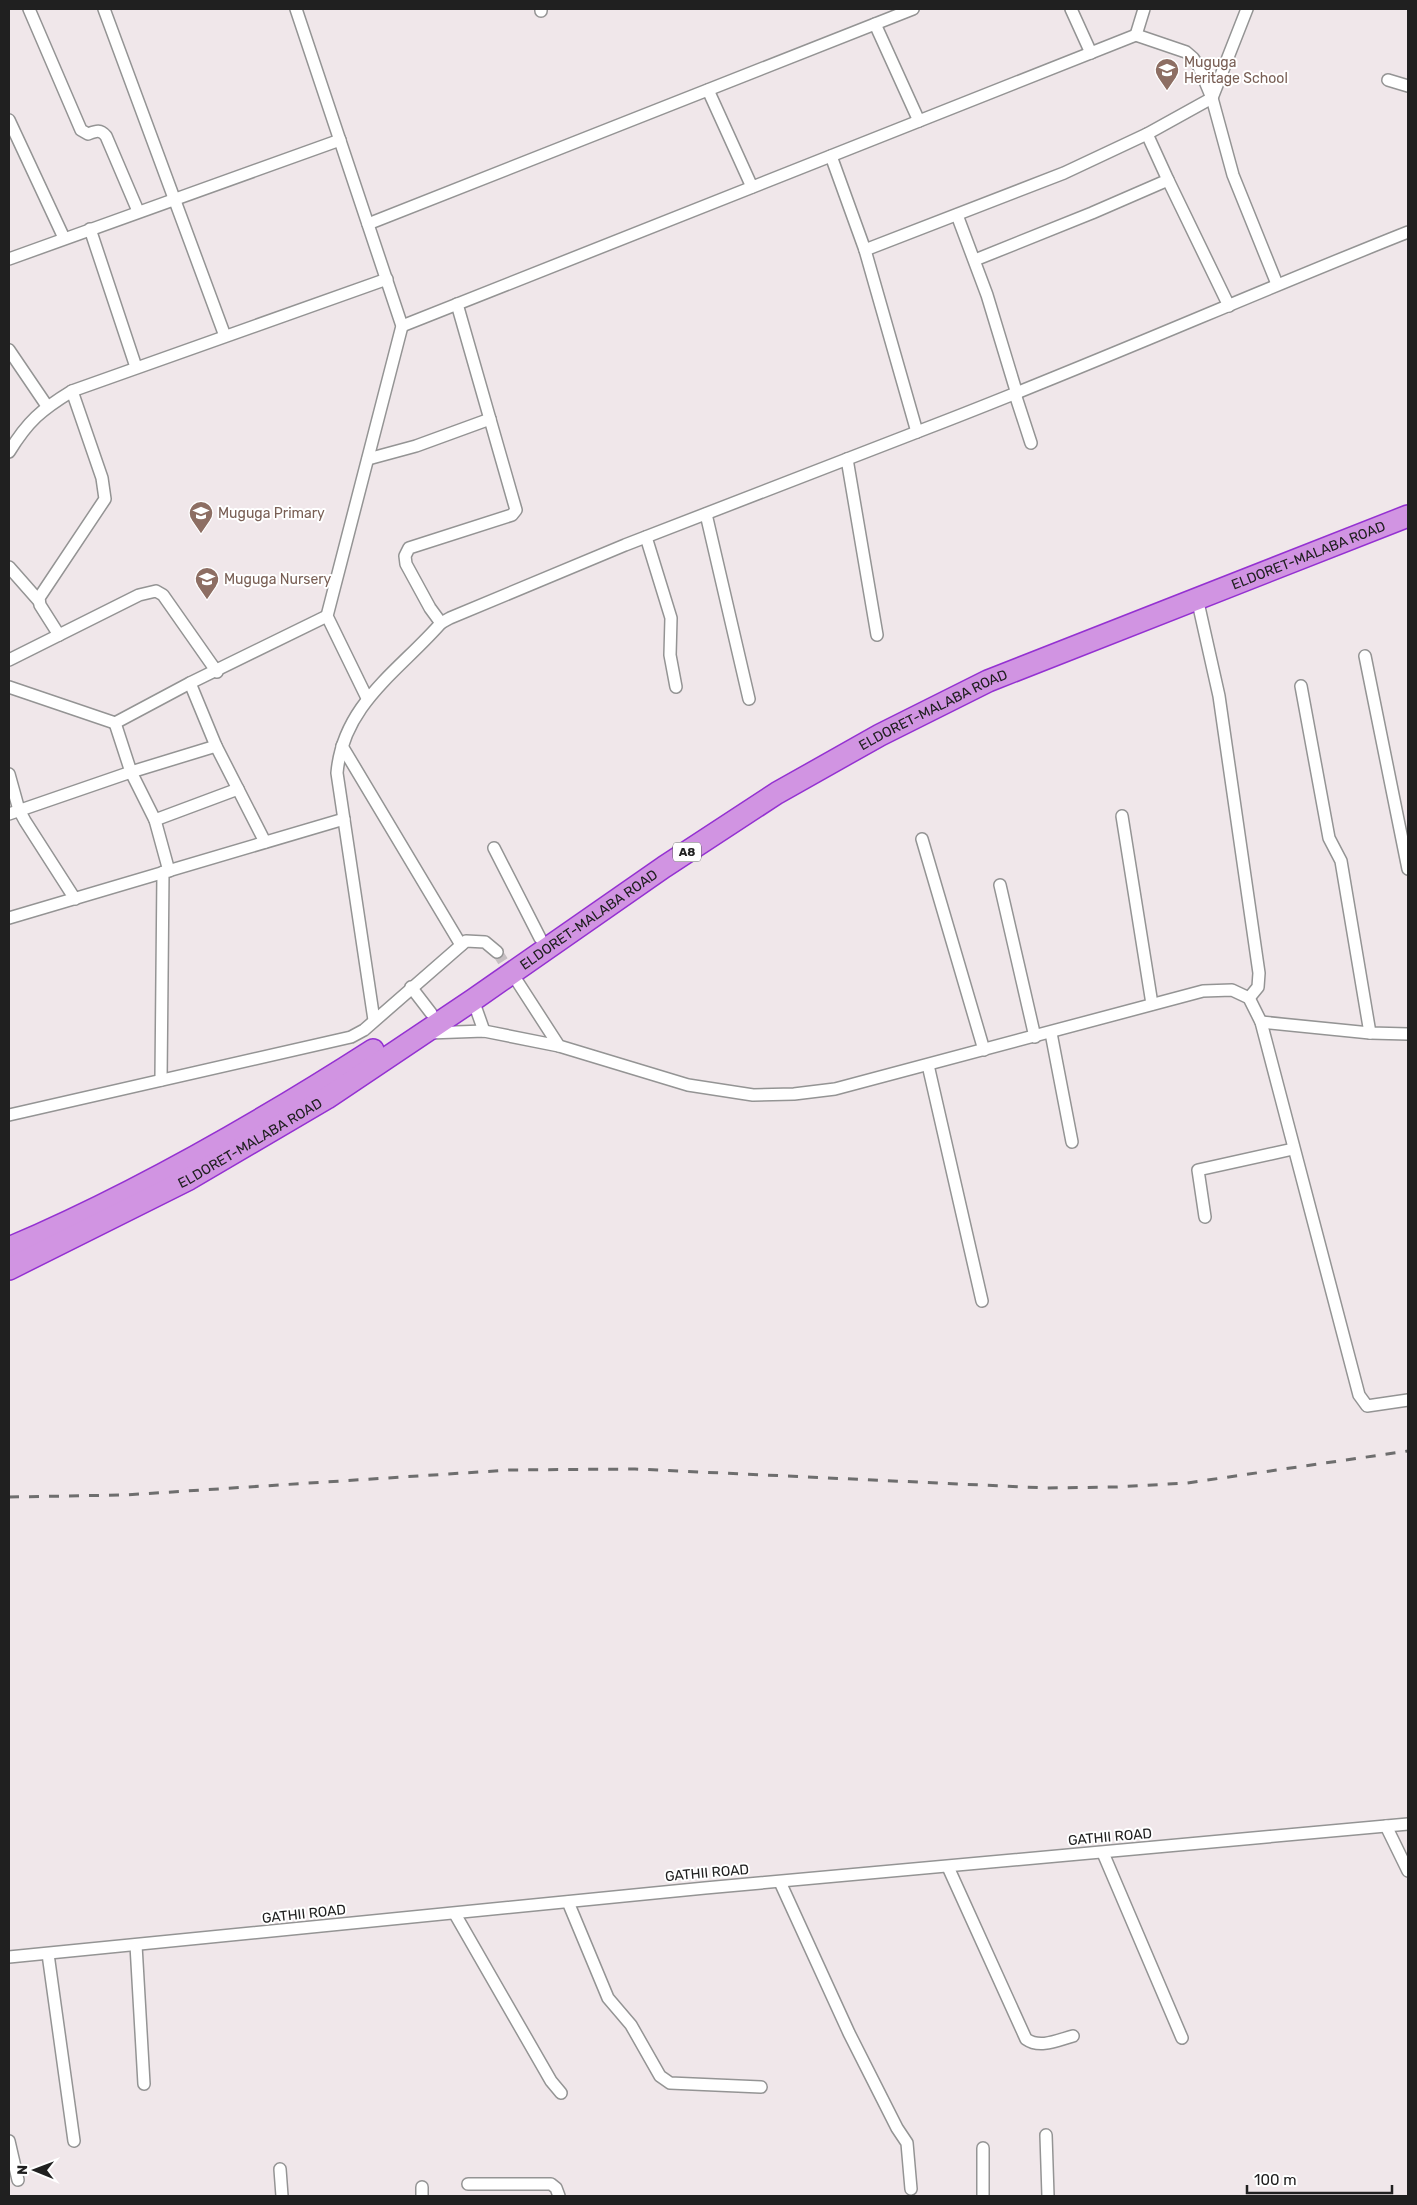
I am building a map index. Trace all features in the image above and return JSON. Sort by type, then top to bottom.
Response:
[{"type":"highway","name":"ELDORET-MALABA ROAD","points":[[9,1248],[58,1227],[229,1138],[308,1091],[431,1013],[759,789],[862,729],[955,683],[1022,655],[1408,503]]},
{"type":"highway","name":"ELDORET-MALABA ROAD","points":[[9,1269],[189,1179],[327,1098],[473,1000],[656,873],[777,793],[880,735],[988,681],[1408,516]]},
{"type":"street","points":[[29,9],[81,130],[88,134],[97,131],[102,132],[106,136],[138,211]]},
{"type":"street","points":[[104,9],[225,336]]},
{"type":"street","points":[[296,9],[402,326],[327,616],[367,698]]},
{"type":"street","points":[[368,224],[913,9]]},
{"type":"street","points":[[1071,9],[1091,53]]},
{"type":"street","points":[[1136,35],[1144,9]]},
{"type":"street","points":[[865,250],[1064,173],[1147,134],[1212,98],[1247,9]]},
{"type":"street","points":[[875,24],[919,121]]},
{"type":"street","points":[[402,326],[1136,35],[1186,52],[1193,58],[1212,98],[1233,175],[1277,284]]},
{"type":"street","points":[[1388,80],[1408,86]]},
{"type":"street","points":[[708,90],[752,187]]},
{"type":"street","points":[[9,120],[64,238]]},
{"type":"street","points":[[1147,134],[1229,306]]},
{"type":"street","points":[[9,259],[174,198],[340,140]]},
{"type":"street","points":[[831,156],[865,250],[917,432]]},
{"type":"street","points":[[975,260],[1168,180]]},
{"type":"street","points":[[957,215],[975,260],[1031,444]]},
{"type":"street","points":[[90,229],[136,368]]},
{"type":"street","points":[[374,1020],[337,773],[338,754],[349,728],[367,698],[441,624],[450,618],[646,537],[1016,394],[1229,306],[1277,284],[1408,232]]},
{"type":"street","points":[[9,452],[23,428],[47,406],[72,391],[387,280]]},
{"type":"street","points":[[441,624],[406,564],[404,556],[409,548],[419,543],[515,513],[516,510],[457,304]]},
{"type":"street","points":[[9,350],[47,406]]},
{"type":"street","points":[[39,601],[40,595],[105,498],[102,478],[72,391]]},
{"type":"street","points":[[368,459],[416,446],[490,419]]},
{"type":"street","points":[[847,459],[877,635]]},
{"type":"street","points":[[706,514],[748,699]]},
{"type":"street","points":[[646,537],[672,618],[670,655],[676,687]]},
{"type":"street","points":[[9,567],[39,601],[59,635]]},
{"type":"street","points":[[9,660],[139,595],[156,591],[163,595],[217,672]]},
{"type":"street","points":[[1198,598],[1219,696],[1258,964],[1258,988],[1249,998]]},
{"type":"street","points":[[9,687],[115,723],[190,683],[217,672],[327,616]]},
{"type":"street","points":[[1365,656],[1408,869]]},
{"type":"street","points":[[190,683],[216,746],[265,842]]},
{"type":"street","points":[[1301,686],[1329,838],[1341,861],[1370,1033]]},
{"type":"street","points":[[115,723],[132,772],[155,820],[166,871],[161,1080]]},
{"type":"street","points":[[14,812],[216,746]]},
{"type":"street","points":[[342,746],[461,945]]},
{"type":"street","points":[[9,774],[14,812],[75,898]]},
{"type":"street","points":[[155,820],[238,789]]},
{"type":"street","points":[[1122,816],[1152,1004]]},
{"type":"street","points":[[9,918],[344,819]]},
{"type":"street","points":[[922,839],[984,1050]]},
{"type":"street","points":[[494,848],[540,938]]},
{"type":"street","points":[[1000,885],[1035,1036]]},
{"type":"street","points":[[9,1115],[351,1037],[374,1020],[466,941],[485,942],[496,952]]},
{"type":"street","points":[[517,981],[559,1046]]},
{"type":"street","points":[[411,987],[431,1013]]},
{"type":"street","points":[[422,1034],[484,1031],[559,1046],[688,1085],[753,1095],[835,1090],[1202,991],[1232,990],[1249,998],[1261,1022],[1293,1149],[1360,1395],[1367,1406],[1408,1400]]},
{"type":"street","points":[[473,1000],[484,1031]]},
{"type":"street","points":[[1261,1022],[1370,1033],[1408,1034]]},
{"type":"street","points":[[1051,1033],[1072,1142]]},
{"type":"street","points":[[928,1065],[982,1301]]},
{"type":"street","points":[[1205,1217],[1198,1170],[1293,1149]]},
{"type":"street","name":"GATHII ROAD","points":[[9,1958],[568,1902],[1408,1824]]},
{"type":"street","points":[[1386,1826],[1408,1871]]},
{"type":"street","points":[[1103,1853],[1182,2038]]},
{"type":"street","points":[[948,1867],[1026,2039],[1032,2043],[1039,2044],[1073,2036]]},
{"type":"street","points":[[780,1882],[849,2033],[897,2128],[907,2143],[911,2189]]},
{"type":"street","points":[[568,1902],[608,1998],[631,2025],[660,2076],[665,2081],[670,2083],[761,2087]]},
{"type":"street","points":[[455,1914],[551,2081],[561,2093]]},
{"type":"street","points":[[136,1945],[144,2084]]},
{"type":"street","points":[[48,1954],[74,2141]]},
{"type":"street","points":[[1046,2135],[1048,2196]]},
{"type":"street","points":[[9,2141],[18,2180]]},
{"type":"street","points":[[983,2148],[984,2196]]},
{"type":"street","points":[[280,2169],[282,2196]]},
{"type":"street","points":[[468,2184],[551,2184],[556,2188],[560,2196]]},
{"type":"tunnel","points":[[497,952],[514,978]]},
{"type":"railway","points":[[9,1497],[125,1495],[510,1470],[635,1469],[1046,1488],[1116,1487],[1187,1483],[1408,1451]]},
{"type":"place","name":"Muguga Heritage School","points":[[1167,91]]},
{"type":"place","name":"Muguga Primary","points":[[201,534]]},
{"type":"place","name":"Muguga Nursery","points":[[207,600]]}]
